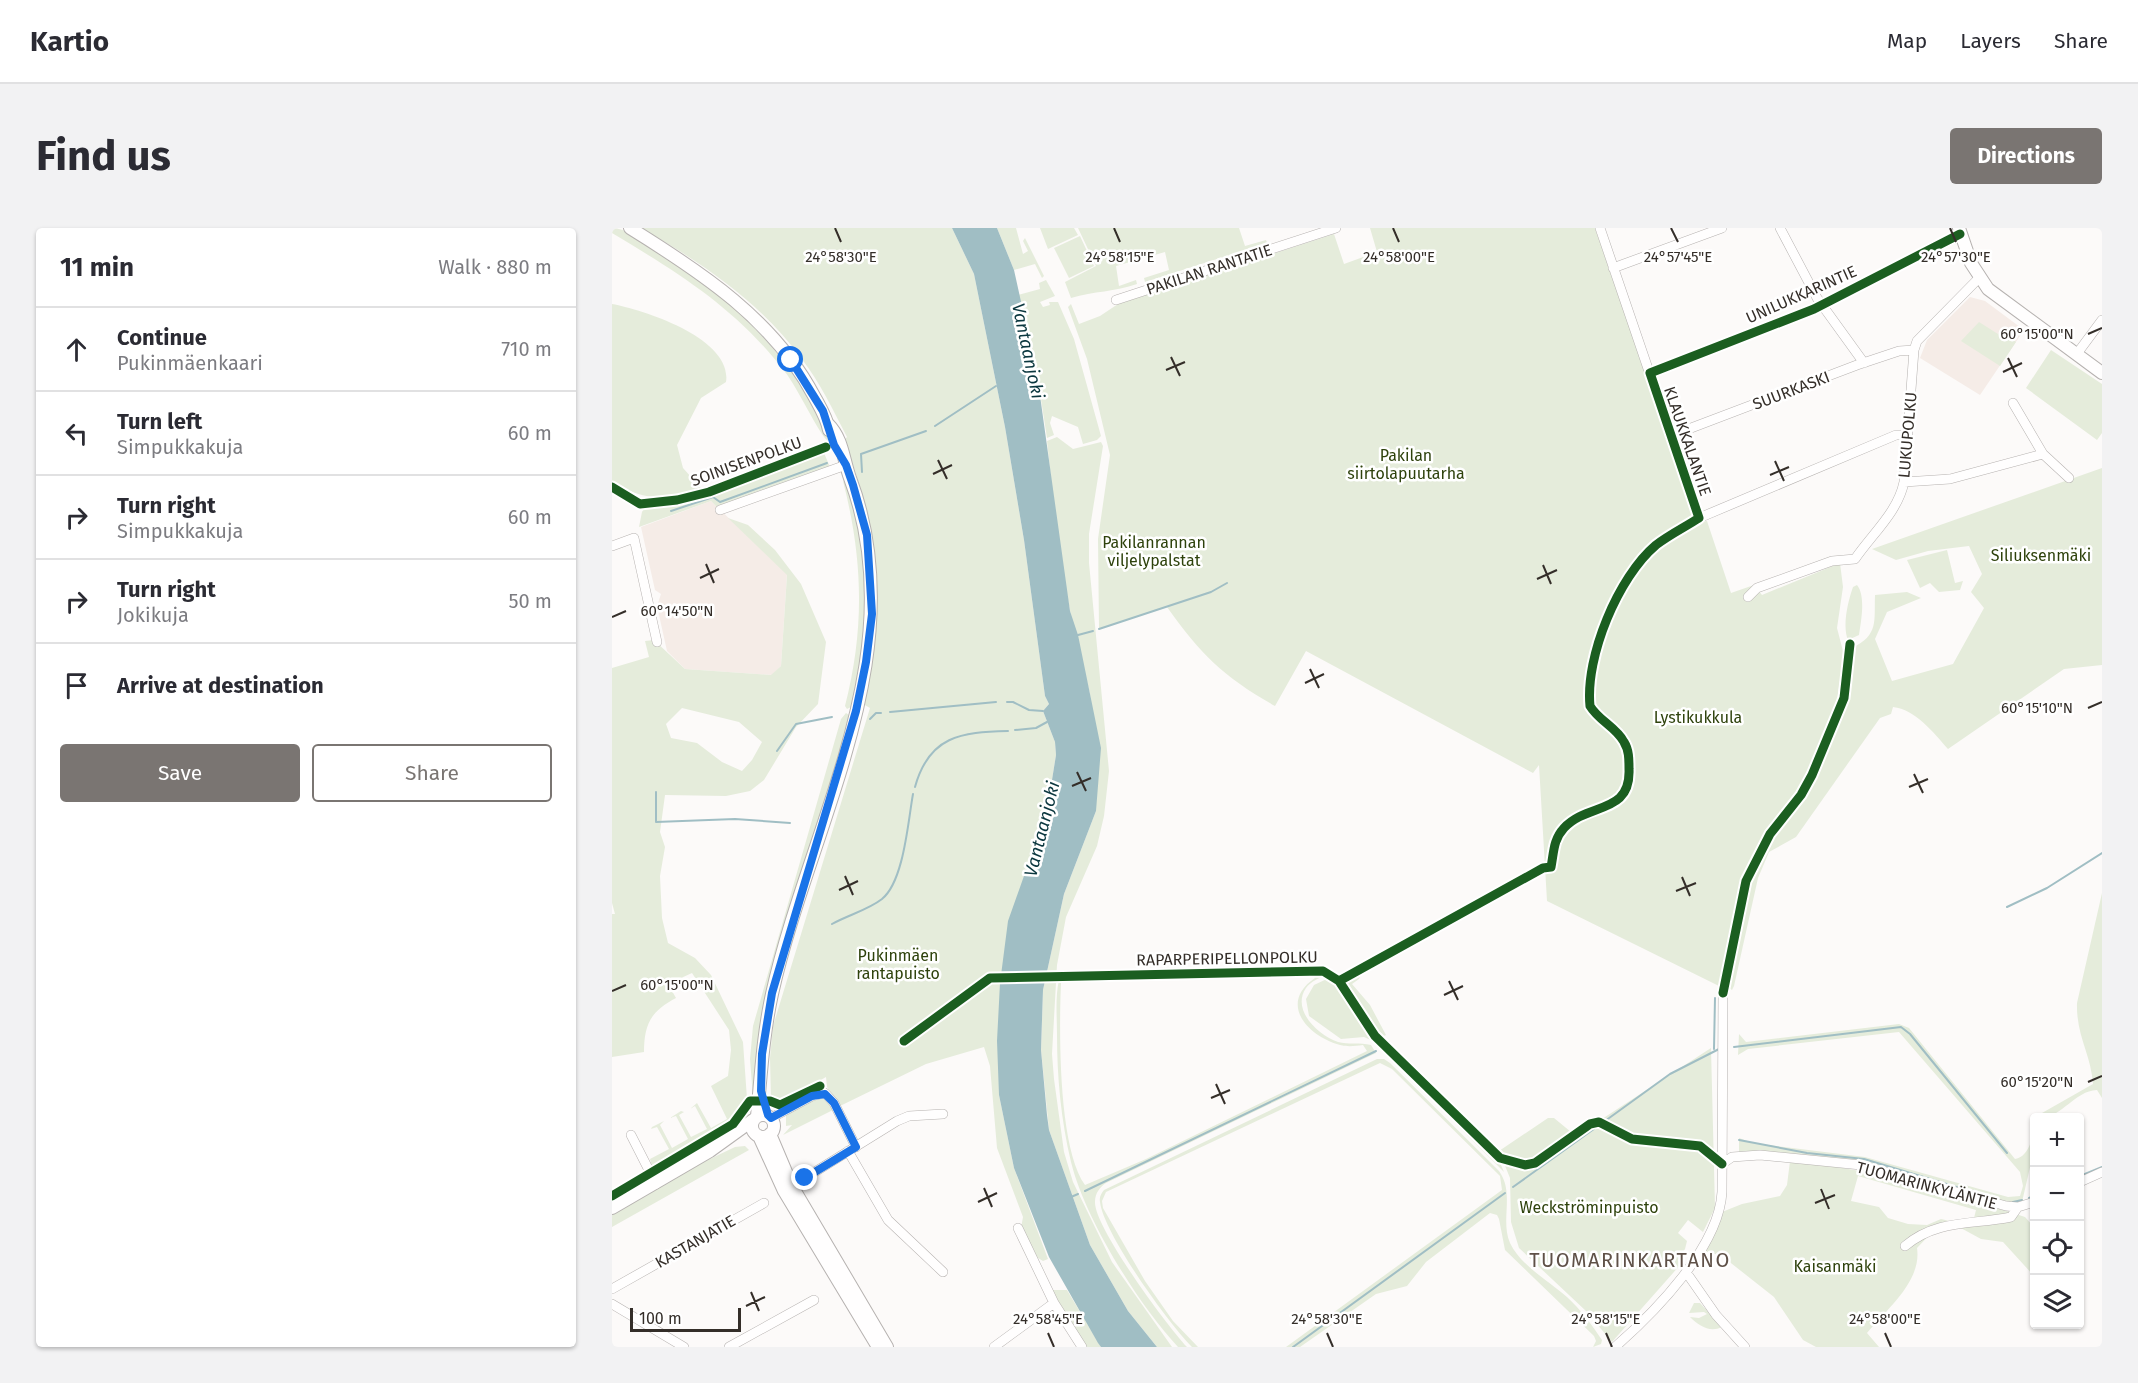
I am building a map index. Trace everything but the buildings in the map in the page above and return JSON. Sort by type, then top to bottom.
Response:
[{"type":"main road","points":[[630,228],[710,280],[763,327],[807,382],[828,424],[841,442],[867,535],[872,592],[870,639],[847,744],[772,993],[762,1054],[762,1117],[752,1127],[762,1135],[887,1347]]},
{"type":"main road","points":[[1960,231],[1979,278],[2000,300],[2102,373]]},
{"type":"main road","points":[[710,1151],[762,1135],[774,1126],[762,1117]]},
{"type":"main road","points":[[612,1208],[656,1184],[762,1117]]},
{"type":"main road","points":[[762,1135],[784,1191],[878,1347]]},
{"type":"street","name":"PAKILAN RANTATIE","points":[[1116,300],[1336,228]]},
{"type":"street","name":"KLAUKKALANTIE","points":[[1600,228],[1699,518],[1896,435],[1907,435]]},
{"type":"street","points":[[1613,268],[1722,228]]},
{"type":"street","points":[[1780,228],[1821,305],[1864,363]]},
{"type":"street","name":"UNILUKKARINTIE","points":[[1650,374],[1821,305],[1960,231]]},
{"type":"street","points":[[1914,350],[1917,341],[1979,278]]},
{"type":"street","points":[[2076,355],[2102,320]]},
{"type":"street","name":"SUURKASKI","points":[[1670,436],[1864,363],[1899,351],[1914,350]]},
{"type":"street","name":"LUKUPOLKU","points":[[1748,597],[1757,588],[1832,561],[1855,558],[1895,507],[1902,494],[1904,482],[1914,350]]},
{"type":"street","points":[[2013,403],[2043,454],[2069,478]]},
{"type":"street","points":[[1904,482],[1950,479],[2043,454]]},
{"type":"street","points":[[720,510],[846,465]]},
{"type":"street","points":[[612,546],[634,538],[657,642]]},
{"type":"street","points":[[1615,1347],[1686,1272],[1719,1217],[1722,1164],[1723,993]]},
{"type":"street","points":[[762,1117],[812,1096],[825,1094],[834,1103],[852,1149],[888,1220],[943,1272]]},
{"type":"street","points":[[805,1178],[909,1116],[943,1114]]},
{"type":"street","points":[[631,1135],[656,1184]]},
{"type":"street","name":"TUOMARINKYLÄNTIE","points":[[1722,1164],[1732,1156],[1760,1155],[1851,1164],[2018,1207],[2030,1203]]},
{"type":"street","points":[[2084,1180],[2102,1172]]},
{"type":"street","name":"KASTANJATIE","points":[[612,1289],[764,1203]]},
{"type":"street","points":[[1905,1246],[1918,1235],[1943,1225],[2012,1217],[2018,1207]]},
{"type":"street","points":[[1018,1228],[1054,1303],[1082,1347]]},
{"type":"street","points":[[1686,1272],[1716,1315],[1745,1347]]},
{"type":"street","points":[[729,1347],[814,1300]]},
{"type":"street","points":[[994,1347],[1054,1303]]},
{"type":"street","points":[[612,1304],[684,1347]]},
{"type":"shaded area","points":[[1970,297],[1985,301],[2024,330],[1980,395],[1920,358],[1927,340]]},
{"type":"shaded area","points":[[711,501],[787,574],[781,666],[772,675],[685,669],[667,651],[657,606],[661,594],[655,590],[641,527]]},
{"type":"green space","points":[[612,228],[631,234],[696,276],[757,330],[808,396],[821,418],[828,441],[819,430],[785,372],[747,329],[684,278],[612,233]]},
{"type":"green space","name":"Pukinmäen rantapuisto","points":[[641,228],[952,228],[974,274],[1005,427],[1024,540],[1045,696],[1049,704],[1043,711],[1055,742],[1056,755],[1047,811],[1028,865],[999,1095],[1014,1168],[1048,1259],[1043,1261],[1038,1258],[1021,1228],[1023,1217],[997,1148],[990,1066],[984,1047],[926,1064],[840,1106],[827,1087],[826,1077],[789,1098],[771,1100],[770,1058],[773,1026],[870,708],[863,704],[870,670],[876,603],[871,538],[856,473],[844,440],[847,437],[808,367],[785,337],[748,301],[707,269]]},
{"type":"green space","points":[[997,228],[1016,228],[1023,254],[1028,251],[1023,241],[1025,238],[1044,276],[1042,278],[1035,264],[1014,270]]},
{"type":"green space","points":[[1040,228],[1074,228],[1078,235],[1048,249]]},
{"type":"green space","points":[[1078,228],[1239,228],[1245,246],[1266,240],[1267,243],[1145,282],[1144,278],[1169,270],[1165,252],[1116,266],[1119,286],[1136,280],[1137,284],[1071,298],[1065,282],[1096,266]]},
{"type":"green space","name":"Pakilan siirtolapuutarha","points":[[1370,228],[1595,228],[1697,522],[1707,521],[1731,593],[1754,585],[1762,595],[1840,563],[1843,587],[1837,628],[1844,655],[1836,706],[1811,770],[1763,837],[1741,880],[1719,986],[1547,901],[1539,765],[1533,773],[1306,651],[1275,706],[1241,685],[1215,664],[1191,639],[1167,607],[1099,629],[1098,539],[1110,455],[1087,359],[1068,307],[1071,304],[1079,324],[1100,316],[1118,304],[1334,234],[1344,264],[1377,252]]},
{"type":"green space","points":[[1080,236],[1094,266],[1069,278],[1054,248]]},
{"type":"green space","points":[[1046,280],[1055,296],[1040,302],[1043,307],[1050,305],[1049,302],[1058,302],[1074,339],[1101,436],[1097,440],[1083,444],[1078,427],[1052,416],[1050,423],[1054,435],[1047,438],[1037,374],[1018,295],[1040,289],[1039,283]]},
{"type":"green space","points":[[612,304],[645,313],[684,329],[702,340],[716,353],[724,367],[726,382],[701,398],[677,445],[683,468],[701,488],[656,497],[646,496],[612,483]]},
{"type":"green space","points":[[1979,322],[1998,334],[2001,331],[2016,342],[2000,366],[1961,341]]},
{"type":"green space","points":[[2051,350],[2102,384],[2102,433],[2097,440],[2026,388]]},
{"type":"green space","points":[[1057,437],[1073,449],[1101,442],[1103,446],[1089,534],[1089,563],[1109,771],[1104,816],[1097,846],[1066,917],[1057,965],[1052,1054],[1054,1079],[1064,1152],[1073,1182],[1112,1262],[1172,1347],[1157,1347],[1128,1311],[1090,1245],[1049,1130],[1041,1050],[1043,990],[1064,894],[1096,811],[1090,694],[1070,611],[1057,536],[1047,441]]},
{"type":"green space","points":[[824,453],[830,467],[717,507],[711,501],[639,527],[642,512],[651,505],[705,496],[815,454]]},
{"type":"green space","name":"Siliuksenmäki","points":[[2102,468],[2102,665],[2064,669],[1948,749],[1924,723],[1909,712],[1893,707],[1891,714],[1880,718],[1796,837],[1769,852],[1758,878],[1732,990],[1728,987],[1748,885],[1762,854],[1818,775],[1846,704],[1852,648],[1867,638],[1873,626],[1875,595],[1907,592],[1921,598],[1887,612],[1875,639],[1892,681],[1953,664],[1984,608],[1971,592],[1982,574],[1969,546],[1928,551],[1896,560],[1872,549]]},
{"type":"green space","points":[[843,481],[860,530],[866,580],[864,631],[851,707],[847,709],[845,706],[856,649],[859,594],[855,538]]},
{"type":"green space","points":[[728,518],[748,525],[775,550],[801,584],[826,642],[818,704],[796,727],[764,780],[750,791],[726,796],[665,795],[660,832],[665,847],[660,876],[662,918],[668,943],[695,958],[711,975],[743,1042],[747,1099],[739,1114],[727,1125],[653,1170],[650,1159],[669,1149],[657,1127],[651,1129],[652,1127],[664,1121],[660,1125],[672,1148],[688,1139],[676,1116],[670,1118],[681,1111],[684,1112],[679,1115],[691,1137],[707,1129],[695,1106],[690,1109],[697,1103],[711,1128],[727,1119],[711,1086],[728,1076],[731,1050],[729,1030],[692,973],[668,984],[676,998],[660,1008],[651,1019],[645,1034],[644,1052],[612,1057],[612,914],[615,914],[612,903],[612,668],[649,657],[645,641],[654,640],[685,669],[771,675],[781,666],[787,575]],"holes":[[[682,708],[739,722],[762,742],[752,760],[742,771],[722,762],[697,743],[671,738],[666,724]]]},
{"type":"green space","points":[[1947,550],[1955,583],[1963,581],[1960,590],[1939,592],[1930,583],[1920,588],[1907,560]]},
{"type":"green space","points":[[1857,585],[1862,602],[1859,635],[1848,640],[1846,614],[1853,587]]},
{"type":"green space","points":[[846,713],[849,715],[841,752],[820,817],[753,1098],[750,1059],[753,1026],[841,719]]},
{"type":"green space","points":[[2102,893],[2102,1098],[2097,1090],[2089,1091],[2055,1113],[2042,1113],[2093,1084],[2090,1063],[2077,1015],[2077,1003]]},
{"type":"green space","points":[[1363,970],[1359,979],[1352,984],[1370,1005],[1386,1035],[1375,1040],[1498,1158],[1504,1172],[1373,1041],[1364,1037],[1341,1039],[1309,1016],[1306,999],[1314,985],[1331,977],[1339,983]]},
{"type":"green space","points":[[1308,972],[1326,975],[1310,983],[1302,996],[1304,1013],[1309,1021],[1330,1039],[1342,1043],[1371,1045],[1376,1053],[1106,1183],[1098,1191],[1095,1202],[1106,1232],[1133,1276],[1187,1347],[1178,1347],[1130,1285],[1100,1234],[1078,1185],[1062,1114],[1059,1083],[1057,1000],[1059,980],[1063,977]],"holes":[[[1313,975],[1315,978],[1304,988],[1299,998],[1298,1008],[1301,1018],[1317,1034],[1328,1041],[1346,1046],[1363,1045],[1367,1051],[1146,1159],[1085,1185],[1076,1168],[1065,1117],[1060,1029],[1061,983]]]},
{"type":"green space","points":[[1899,1024],[1909,1028],[2015,1159],[2025,1153],[2030,1144],[2030,1167],[2022,1202],[2008,1203],[1874,1165],[1739,1153],[1739,1138],[1753,1143],[1865,1157],[2008,1197],[2020,1196],[2023,1186],[2020,1172],[1899,1032],[1748,1049],[1738,1055],[1739,1034],[1746,1042]]},
{"type":"green space","name":"Weckströminpuisto","points":[[1711,1048],[1715,1208],[1703,1232],[1688,1220],[1678,1233],[1687,1241],[1678,1260],[1681,1264],[1612,1342],[1586,1311],[1519,1248],[1511,1222],[1510,1178],[1499,1151],[1548,1118],[1554,1118],[1571,1132],[1595,1117],[1605,1117]]},
{"type":"green space","points":[[1377,1059],[1384,1059],[1390,1063],[1499,1171],[1506,1188],[1506,1225],[1510,1243],[1528,1266],[1577,1307],[1602,1340],[1601,1344],[1593,1347],[1596,1341],[1594,1336],[1505,1250],[1499,1219],[1497,1215],[1490,1213],[1426,1262],[1407,1286],[1376,1294],[1300,1347],[1286,1347],[1502,1190],[1500,1176],[1392,1069],[1380,1063],[1106,1192],[1102,1201],[1103,1208],[1145,1281],[1173,1321],[1198,1347],[1192,1347],[1168,1319],[1139,1278],[1113,1235],[1100,1202],[1100,1196],[1104,1190]]},
{"type":"green space","points":[[820,1097],[827,1098],[833,1110],[783,1135],[792,1125],[786,1126],[786,1113]]},
{"type":"green space","points":[[745,1146],[749,1150],[612,1227],[612,1214],[691,1168],[735,1147]]},
{"type":"green space","name":"Kaisanmäki","points":[[1790,1161],[1880,1175],[1967,1199],[2025,1217],[2030,1223],[2030,1272],[2003,1242],[1981,1239],[1959,1227],[1936,1228],[1917,1248],[1917,1260],[1909,1283],[1867,1333],[1879,1347],[1816,1347],[1803,1340],[1774,1297],[1722,1256],[1704,1251],[1722,1212],[1742,1204],[1780,1196],[1787,1185]],"holes":[[[1858,1176],[1976,1210],[1974,1218],[1954,1222],[1941,1219],[1927,1225],[1908,1224],[1888,1218],[1879,1207],[1851,1201]]]},
{"type":"green space","points":[[1052,1290],[1067,1290],[1101,1347],[1086,1347],[1053,1296]]},
{"type":"green space","points":[[1694,1303],[1700,1303],[1722,1327],[1709,1329],[1693,1320],[1690,1317],[1699,1318],[1707,1314],[1704,1312],[1689,1313]]},
{"type":"water","name":"Vantaanjoki","points":[[952,228],[997,228],[1014,270],[1037,374],[1070,611],[1078,635],[1101,748],[1096,811],[1064,894],[1043,990],[1041,1050],[1049,1130],[1090,1245],[1128,1311],[1157,1347],[1101,1347],[1098,1343],[1049,1257],[1014,1168],[999,1095],[997,1041],[1000,983],[1008,921],[1047,811],[1056,755],[1055,742],[1043,711],[1049,704],[1045,696],[1024,540],[1005,427],[974,274]]},
{"type":"waterway","points":[[935,426],[996,386]]},
{"type":"waterway","points":[[862,472],[861,454],[926,431]]},
{"type":"waterway","points":[[671,511],[713,497],[720,502],[827,463]]},
{"type":"waterway","points":[[1099,629],[1211,592],[1227,583]]},
{"type":"waterway","points":[[1078,635],[1093,631]]},
{"type":"waterway","points":[[890,712],[996,702]]},
{"type":"waterway","points":[[1007,702],[1013,702],[1029,710],[1043,711]]},
{"type":"waterway","points":[[870,719],[876,713],[881,713]]},
{"type":"waterway","points":[[777,751],[796,724],[832,717]]},
{"type":"waterway","points":[[1015,730],[1036,728],[1047,722]]},
{"type":"waterway","points":[[915,787],[929,757],[949,740],[976,733],[1008,731]]},
{"type":"waterway","points":[[656,792],[656,822],[735,819],[790,823]]},
{"type":"waterway","points":[[832,924],[876,903],[889,890],[904,850],[913,794]]},
{"type":"waterway","points":[[2007,907],[2047,888],[2102,853]]},
{"type":"waterway","points":[[1714,1049],[1715,998]]},
{"type":"waterway","points":[[1734,1047],[1901,1027],[1910,1034],[2007,1153]]},
{"type":"waterway","points":[[1605,1121],[1670,1074],[1719,1049]]},
{"type":"waterway","points":[[1085,1191],[1376,1051]]},
{"type":"waterway","points":[[1513,1187],[1598,1126]]},
{"type":"waterway","points":[[1739,1140],[1807,1153],[1864,1159],[1993,1198]]},
{"type":"waterway","points":[[2084,1174],[2102,1167]]},
{"type":"waterway","points":[[1293,1347],[1505,1193]]},
{"type":"waterway","points":[[1071,1197],[1078,1194]]},
{"type":"waterway","points":[[2013,1202],[2022,1200]]},
{"type":"cycle path","points":[[1339,981],[1543,868],[1551,867],[1556,842],[1564,828],[1585,814],[1616,801],[1623,794],[1628,784],[1627,748],[1621,737],[1590,706],[1590,686],[1599,642],[1617,597],[1642,559],[1661,541],[1699,518],[1650,373],[1814,309],[1960,234]]},
{"type":"cycle path","name":"SOINISENPOLKU","points":[[612,487],[640,504],[677,500],[709,492],[826,447]]},
{"type":"cycle path","points":[[1723,993],[1746,881],[1770,834],[1801,795],[1812,775],[1844,698],[1850,644]]},
{"type":"cycle path","name":"RAPARPERIPELLONPOLKU","points":[[904,1041],[990,978],[1323,971],[1339,981],[1375,1036],[1500,1158],[1525,1165],[1535,1163],[1590,1124],[1599,1122],[1632,1139],[1700,1146],[1722,1164]]},
{"type":"cycle path","points":[[612,1196],[733,1124],[750,1101],[770,1101],[780,1105],[820,1086]]},
{"type":"district","name":"TUOMARINKARTANO","points":[[1630,1260]]},
{"type":"route","points":[[791,360],[807,382],[823,411],[830,436],[846,465],[853,485],[867,535],[872,592],[870,639],[856,711],[772,993],[764,1035],[761,1091],[766,1101],[768,1115],[771,1118],[782,1110],[812,1096],[825,1094],[830,1096],[856,1147],[805,1178]]},
{"type":"park label","name":"Pakilanrannan viljelypalstat","points":[[1154,551]]},
{"type":"park label","name":"Lystikukkula","points":[[1698,717]]}]
